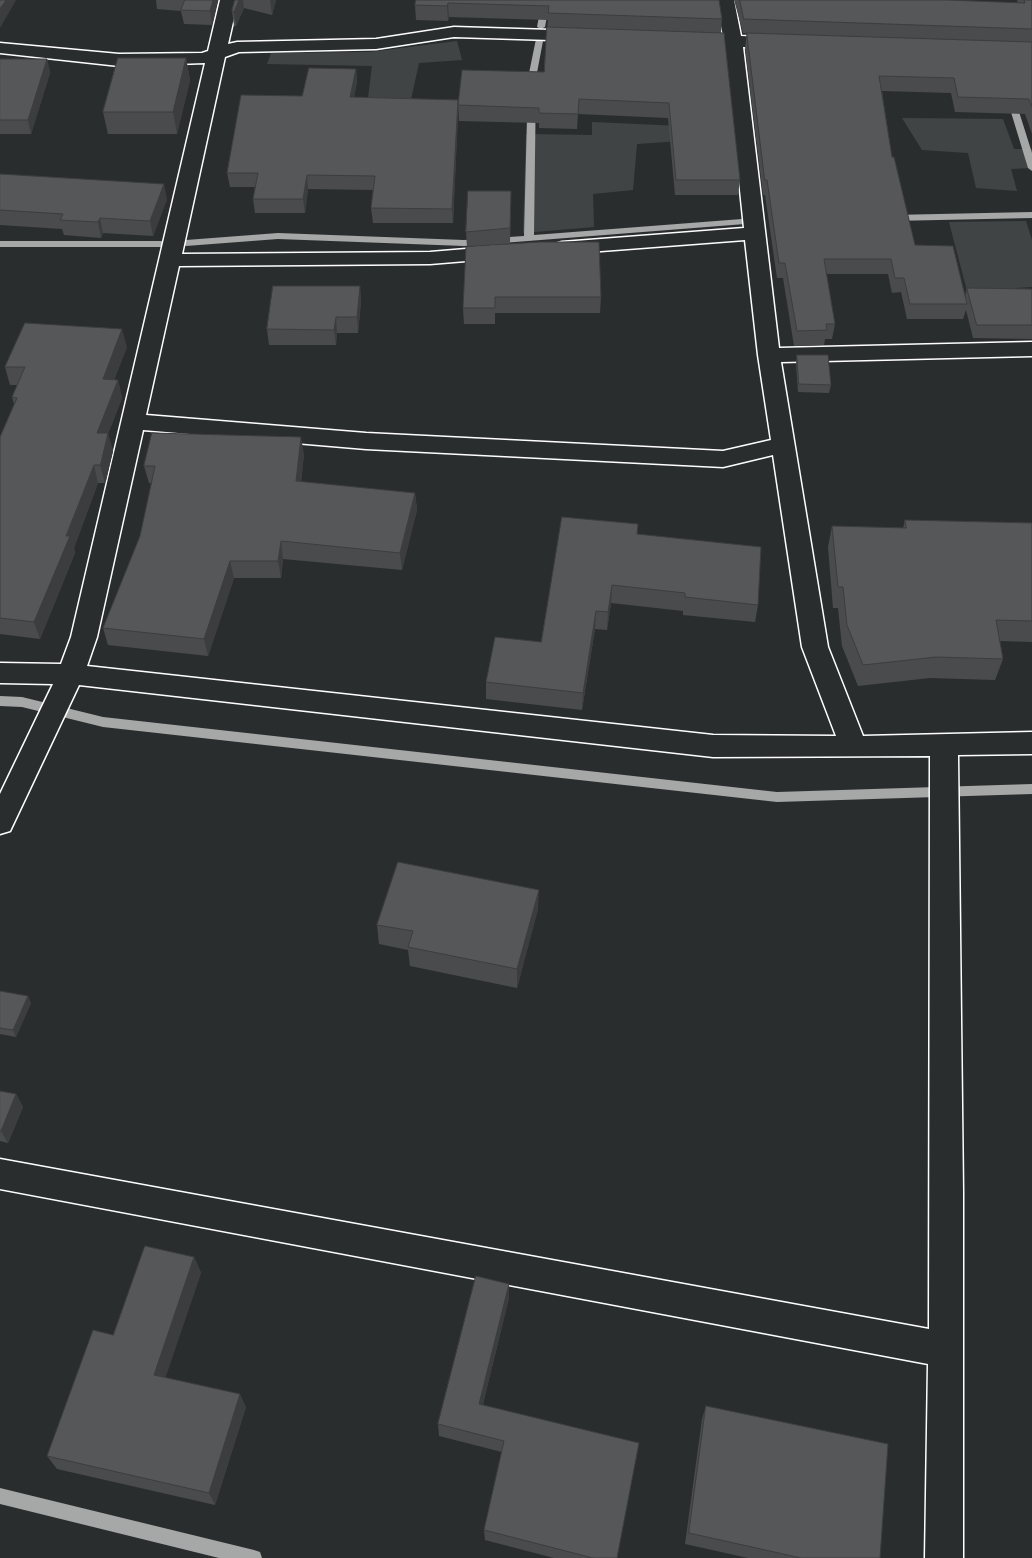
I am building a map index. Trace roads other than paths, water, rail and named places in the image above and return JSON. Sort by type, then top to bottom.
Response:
[{"type":"street","points":[[0,823],[71,674],[84,637],[229,0]]},
{"type":"street","points":[[725,0],[733,41],[769,356],[815,647],[854,747]]},
{"type":"street","points":[[0,48],[119,60],[187,60],[204,58],[237,46],[376,44],[454,32],[604,37]]},
{"type":"street","points":[[673,39],[802,44]]},
{"type":"street","points":[[170,260],[430,258],[755,232]]},
{"type":"street","points":[[769,356],[1032,349]]},
{"type":"street","points":[[133,422],[366,441],[723,459],[783,445]]},
{"type":"street","points":[[0,673],[27,676],[71,674],[713,746],[854,747],[1032,743]]},
{"type":"street","points":[[944,746],[946,1350],[944,1558]]},
{"type":"street","points":[[0,1174],[946,1350]]},
{"type":"waterway","points":[[541,27],[546,0]]},
{"type":"waterway","points":[[529,238],[532,78],[539,41]]},
{"type":"waterway","points":[[1011,99],[1032,168]]},
{"type":"waterway","points":[[892,218],[1032,215]]},
{"type":"waterway","points":[[186,243],[278,236],[464,243],[742,222]]},
{"type":"waterway","points":[[0,244],[163,244]]},
{"type":"waterway","points":[[0,701],[22,702],[103,722],[777,797],[1032,789]]},
{"type":"waterway","points":[[0,1496],[254,1558]]}]
